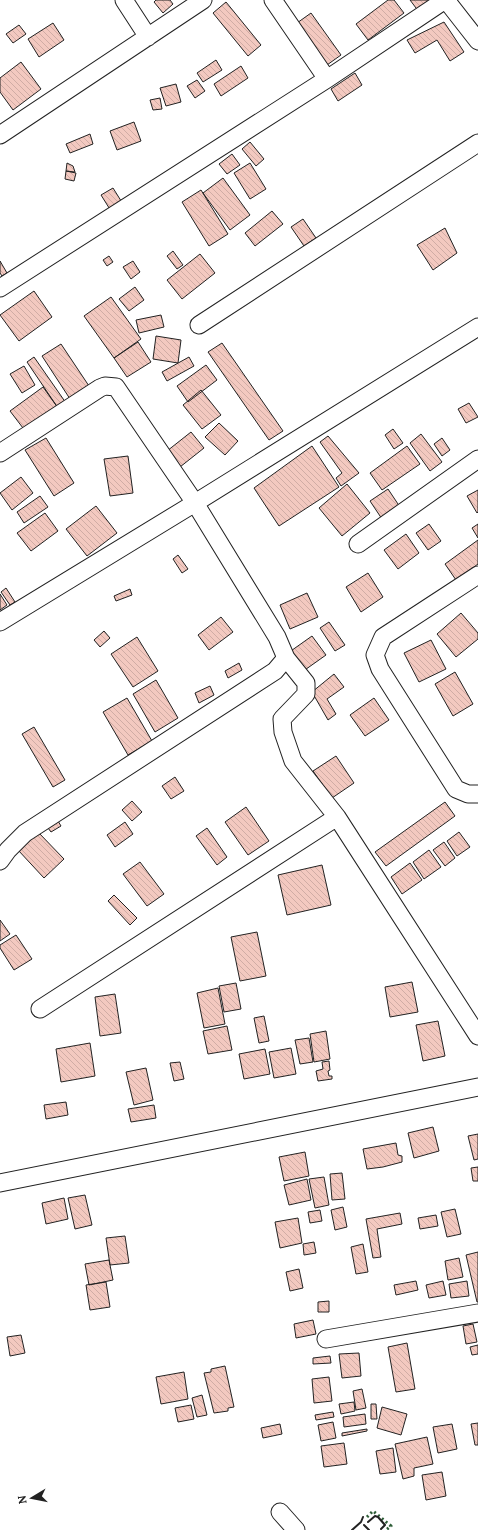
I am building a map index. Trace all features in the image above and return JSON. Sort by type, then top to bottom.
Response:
[{"type":"street","points":[[124,0],[148,37]]},
{"type":"street","points":[[0,135],[203,0]]},
{"type":"street","points":[[273,0],[327,80]]},
{"type":"street","points":[[0,288],[327,80],[446,0],[478,41]]},
{"type":"street","points":[[198,325],[478,143]]},
{"type":"street","points":[[0,622],[478,327]]},
{"type":"street","points":[[0,453],[100,388],[111,386],[116,387],[195,503],[277,637],[286,658],[306,683],[306,694],[282,718],[284,732],[293,761],[337,817],[478,1036]]},
{"type":"street","points":[[358,544],[478,458]]},
{"type":"street","points":[[478,575],[383,637],[375,655],[380,669],[456,789],[468,794],[478,794]]},
{"type":"street","points":[[0,861],[8,850],[26,833],[274,670],[286,658]]},
{"type":"street","points":[[40,1009],[337,817]]},
{"type":"street","points":[[0,1183],[478,1087]]},
{"type":"street","points":[[326,1339],[478,1312]]},
{"type":"street","points":[[280,1512],[296,1530]]},
{"type":"building","points":[[156,0],[170,0],[173,4],[163,13],[154,2]]},
{"type":"building","points":[[388,0],[394,0],[404,13],[368,40],[356,24]]},
{"type":"building","points":[[410,0],[433,0],[419,12]]},
{"type":"building","points":[[226,2],[261,45],[248,56],[213,13]]},
{"type":"building","points":[[311,13],[341,55],[327,65],[297,23]]},
{"type":"building","points":[[444,22],[464,52],[450,61],[437,40],[415,53],[407,40]]},
{"type":"building","points":[[53,23],[64,40],[39,57],[28,39]]},
{"type":"building","points":[[19,25],[26,34],[13,43],[6,34]]},
{"type":"building","points":[[216,60],[222,70],[203,82],[197,73]]},
{"type":"building","points":[[21,62],[41,89],[13,110],[0,92],[0,78]]},
{"type":"building","points":[[241,66],[248,78],[221,96],[214,84]]},
{"type":"building","points":[[355,73],[362,85],[338,101],[331,89]]},
{"type":"building","points":[[197,80],[205,91],[195,98],[187,86]]},
{"type":"building","points":[[176,84],[181,102],[166,106],[160,88]]},
{"type":"building","points":[[160,98],[162,109],[153,110],[150,100]]},
{"type":"building","points":[[134,122],[141,141],[117,150],[110,131]]},
{"type":"building","points":[[90,134],[93,144],[70,153],[66,144]]},
{"type":"building","points":[[250,142],[264,159],[256,166],[242,149]]},
{"type":"building","points":[[232,154],[240,165],[227,174],[219,164]]},
{"type":"building","points":[[67,163],[73,166],[75,172],[66,171]]},
{"type":"building","points":[[250,163],[266,189],[250,199],[234,173]]},
{"type":"building","points":[[66,171],[76,173],[74,181],[65,179]]},
{"type":"building","points":[[223,178],[250,215],[230,230],[203,193]]},
{"type":"building","points":[[113,188],[123,204],[111,211],[101,195]]},
{"type":"building","points":[[201,190],[228,234],[209,246],[182,202]]},
{"type":"building","points":[[272,211],[283,224],[255,246],[245,233]]},
{"type":"building","points":[[303,219],[316,238],[304,246],[291,227]]},
{"type":"building","points":[[445,228],[457,253],[433,270],[417,245]]},
{"type":"building","points":[[173,251],[183,265],[177,269],[167,256]]},
{"type":"building","points":[[200,254],[215,273],[182,299],[167,280]]},
{"type":"building","points":[[109,256],[113,262],[107,266],[103,260]]},
{"type":"building","points":[[0,261],[7,273],[2,276],[0,273]]},
{"type":"building","points":[[133,261],[140,272],[131,279],[123,267]]},
{"type":"building","points":[[135,287],[144,300],[129,311],[119,299]]},
{"type":"building","points":[[34,291],[52,317],[19,341],[0,315]]},
{"type":"building","points":[[111,297],[141,339],[114,358],[84,316]]},
{"type":"building","points":[[161,315],[164,327],[139,333],[136,320]]},
{"type":"building","points":[[156,336],[181,340],[178,363],[153,359]]},
{"type":"building","points":[[138,342],[151,362],[127,377],[114,358]]},
{"type":"building","points":[[222,343],[283,431],[269,440],[208,352]]},
{"type":"building","points":[[61,344],[91,389],[72,402],[42,356]]},
{"type":"building","points":[[34,357],[66,403],[58,408],[27,362]]},
{"type":"building","points":[[189,357],[194,366],[167,381],[162,372]]},
{"type":"building","points":[[206,365],[217,380],[188,402],[177,386]]},
{"type":"building","points":[[24,366],[35,385],[22,393],[10,374]]},
{"type":"building","points":[[43,387],[58,408],[26,432],[10,411]]},
{"type":"building","points":[[201,390],[221,415],[202,429],[183,405]]},
{"type":"building","points":[[469,403],[478,417],[466,423],[458,409]]},
{"type":"building","points":[[219,423],[238,441],[225,455],[205,437]]},
{"type":"building","points":[[393,429],[403,443],[394,449],[385,435]]},
{"type":"building","points":[[191,432],[204,448],[180,467],[167,451]]},
{"type":"building","points":[[421,434],[442,462],[430,471],[410,443]]},
{"type":"building","points":[[328,436],[359,473],[341,486],[336,478],[342,473],[320,442]]},
{"type":"building","points":[[46,438],[74,483],[54,496],[25,450]]},
{"type":"building","points":[[442,438],[450,450],[442,456],[434,444]]},
{"type":"building","points":[[312,446],[339,487],[279,526],[254,488]]},
{"type":"building","points":[[407,446],[420,464],[382,490],[370,473]]},
{"type":"building","points":[[128,456],[133,493],[110,496],[104,459]]},
{"type":"building","points":[[21,477],[33,493],[12,510],[0,493]]},
{"type":"building","points":[[347,484],[370,513],[342,536],[319,508]]},
{"type":"building","points":[[388,489],[402,510],[384,522],[370,501]]},
{"type":"building","points":[[478,490],[478,512],[477,513],[467,496]]},
{"type":"building","points":[[40,496],[48,507],[24,523],[17,512]]},
{"type":"building","points":[[96,506],[117,533],[87,556],[66,529]]},
{"type":"building","points":[[45,513],[58,531],[31,551],[17,533]]},
{"type":"building","points":[[429,524],[441,541],[428,550],[416,533]]},
{"type":"building","points":[[478,524],[478,538],[472,528]]},
{"type":"building","points":[[406,534],[419,553],[398,569],[384,550]]},
{"type":"building","points":[[478,540],[478,564],[456,580],[445,564]]},
{"type":"building","points":[[178,555],[188,569],[182,573],[173,559]]},
{"type":"building","points":[[368,573],[383,597],[361,612],[346,587]]},
{"type":"building","points":[[6,588],[15,602],[10,605],[1,592]]},
{"type":"building","points":[[130,589],[132,595],[116,601],[114,596]]},
{"type":"building","points":[[307,593],[318,617],[290,629],[280,605]]},
{"type":"building","points":[[0,594],[7,605],[0,610]]},
{"type":"building","points":[[461,613],[478,633],[478,639],[456,657],[437,634]]},
{"type":"building","points":[[221,617],[233,632],[209,650],[198,635]]},
{"type":"building","points":[[329,622],[345,645],[335,651],[320,628]]},
{"type":"building","points":[[104,631],[110,638],[100,647],[94,640]]},
{"type":"building","points":[[312,636],[326,655],[302,672],[288,653]]},
{"type":"building","points":[[137,637],[158,671],[133,687],[111,654]]},
{"type":"building","points":[[431,640],[446,669],[419,682],[404,653]]},
{"type":"building","points":[[239,663],[242,670],[228,678],[225,671]]},
{"type":"building","points":[[455,672],[473,704],[453,716],[435,684]]},
{"type":"building","points":[[334,674],[344,687],[327,699],[336,714],[328,720],[312,692]]},
{"type":"building","points":[[156,680],[178,718],[155,732],[133,694]]},
{"type":"building","points":[[210,686],[214,695],[199,703],[195,693]]},
{"type":"building","points":[[127,698],[152,741],[128,755],[103,712]]},
{"type":"building","points":[[374,698],[389,720],[365,736],[350,715]]},
{"type":"building","points":[[34,727],[65,780],[53,787],[22,734]]},
{"type":"building","points":[[336,756],[354,783],[332,798],[313,771]]},
{"type":"building","points":[[175,777],[184,791],[171,799],[162,786]]},
{"type":"building","points":[[132,801],[142,812],[132,821],[122,810]]},
{"type":"building","points":[[445,802],[455,816],[386,866],[375,852]]},
{"type":"building","points":[[246,807],[269,841],[248,855],[225,822]]},
{"type":"building","points":[[58,821],[61,826],[51,832],[48,828]]},
{"type":"building","points":[[125,822],[133,834],[115,847],[107,835]]},
{"type":"building","points":[[207,828],[227,857],[217,865],[196,836]]},
{"type":"building","points":[[38,832],[64,859],[44,878],[18,850]]},
{"type":"building","points":[[459,832],[470,847],[457,856],[447,841]]},
{"type":"building","points":[[444,842],[455,858],[445,866],[433,850]]},
{"type":"building","points":[[429,850],[441,867],[424,879],[413,862]]},
{"type":"building","points":[[140,862],[164,894],[147,906],[123,874]]},
{"type":"building","points":[[410,863],[422,880],[402,894],[391,877]]},
{"type":"building","points":[[322,865],[331,905],[287,915],[278,875]]},
{"type":"building","points":[[114,895],[137,918],[130,925],[108,901]]},
{"type":"building","points":[[0,920],[10,934],[0,941]]},
{"type":"building","points":[[257,932],[266,976],[240,981],[231,937]]},
{"type":"building","points":[[16,935],[32,959],[14,970],[0,948],[0,945]]},
{"type":"building","points":[[412,982],[418,1012],[390,1017],[385,987]]},
{"type":"building","points":[[236,983],[241,1009],[224,1012],[219,986]]},
{"type":"building","points":[[218,988],[225,1024],[204,1028],[197,993]]},
{"type":"building","points":[[115,994],[121,1033],[100,1036],[95,997]]},
{"type":"building","points":[[264,1016],[269,1041],[259,1043],[254,1018]]},
{"type":"building","points":[[438,1021],[445,1056],[423,1061],[416,1025]]},
{"type":"building","points":[[227,1026],[232,1050],[208,1054],[203,1031]]},
{"type":"building","points":[[326,1031],[330,1059],[314,1062],[310,1034]]},
{"type":"building","points":[[309,1038],[313,1062],[300,1064],[295,1040]]},
{"type":"building","points":[[90,1043],[95,1076],[61,1082],[56,1049]]},
{"type":"building","points":[[291,1048],[296,1074],[274,1078],[269,1052]]},
{"type":"building","points":[[265,1049],[270,1074],[244,1079],[239,1054]]},
{"type":"building","points":[[329,1061],[330,1070],[328,1071],[329,1076],[332,1076],[332,1079],[318,1081],[316,1071],[323,1069],[322,1062]]},
{"type":"building","points":[[180,1062],[184,1079],[174,1081],[170,1063]]},
{"type":"building","points":[[146,1068],[153,1100],[134,1105],[126,1072]]},
{"type":"building","points":[[66,1102],[68,1115],[46,1119],[44,1105]]},
{"type":"building","points":[[154,1105],[156,1118],[131,1122],[128,1109]]},
{"type":"building","points":[[433,1127],[439,1151],[414,1158],[408,1133]]},
{"type":"building","points":[[478,1134],[478,1159],[474,1160],[468,1136]]},
{"type":"building","points":[[396,1143],[398,1155],[402,1156],[402,1162],[367,1169],[363,1149]]},
{"type":"building","points":[[305,1152],[309,1176],[284,1181],[279,1157]]},
{"type":"building","points":[[478,1167],[478,1181],[473,1181],[471,1168]]},
{"type":"building","points":[[342,1173],[345,1199],[332,1200],[330,1174]]},
{"type":"building","points":[[324,1177],[329,1205],[315,1208],[309,1179]]},
{"type":"building","points":[[307,1179],[311,1200],[289,1205],[284,1185]]},
{"type":"building","points":[[85,1195],[92,1225],[75,1229],[68,1198]]},
{"type":"building","points":[[64,1198],[68,1219],[46,1224],[42,1203]]},
{"type":"building","points":[[343,1207],[347,1227],[335,1230],[331,1210]]},
{"type":"building","points":[[455,1209],[461,1234],[447,1237],[441,1212]]},
{"type":"building","points":[[320,1210],[322,1221],[310,1223],[308,1212]]},
{"type":"building","points":[[400,1213],[402,1224],[377,1229],[381,1257],[373,1258],[366,1219]]},
{"type":"building","points":[[436,1215],[438,1226],[420,1229],[418,1218]]},
{"type":"building","points":[[298,1218],[302,1243],[280,1248],[275,1222]]},
{"type":"building","points":[[125,1236],[129,1263],[110,1265],[106,1238]]},
{"type":"building","points":[[314,1242],[316,1253],[304,1255],[303,1244]]},
{"type":"building","points":[[363,1244],[368,1272],[356,1274],[351,1247]]},
{"type":"building","points":[[478,1252],[478,1302],[477,1302],[466,1255]]},
{"type":"building","points":[[459,1258],[463,1277],[448,1280],[445,1261]]},
{"type":"building","points":[[109,1260],[113,1280],[89,1285],[85,1264]]},
{"type":"building","points":[[299,1269],[303,1288],[290,1291],[286,1272]]},
{"type":"building","points":[[416,1281],[418,1290],[396,1295],[394,1285]]},
{"type":"building","points":[[443,1281],[446,1295],[429,1298],[426,1285]]},
{"type":"building","points":[[467,1281],[469,1296],[451,1298],[449,1284]]},
{"type":"building","points":[[106,1282],[110,1307],[90,1310],[86,1285]]},
{"type":"building","points":[[329,1301],[329,1312],[318,1312],[318,1302]]},
{"type":"building","points":[[313,1320],[316,1334],[296,1338],[294,1324]]},
{"type":"building","points":[[473,1324],[477,1342],[466,1344],[463,1326]]},
{"type":"building","points":[[21,1335],[25,1353],[10,1356],[7,1337]]},
{"type":"building","points":[[407,1343],[415,1389],[396,1392],[388,1347]]},
{"type":"building","points":[[478,1345],[478,1354],[472,1355],[470,1347]]},
{"type":"building","points":[[359,1353],[361,1376],[342,1378],[339,1354]]},
{"type":"building","points":[[330,1356],[331,1363],[313,1364],[313,1358]]},
{"type":"building","points":[[225,1366],[234,1407],[228,1408],[228,1411],[214,1413],[204,1373],[211,1372],[211,1369]]},
{"type":"building","points":[[184,1372],[188,1399],[161,1404],[156,1377]]},
{"type":"building","points":[[329,1377],[332,1401],[314,1403],[312,1379]]},
{"type":"building","points":[[362,1389],[366,1408],[356,1410],[353,1391]]},
{"type":"building","points":[[202,1395],[207,1415],[197,1417],[192,1398]]},
{"type":"building","points":[[354,1402],[355,1411],[341,1414],[339,1404]]},
{"type":"building","points":[[371,1404],[376,1404],[377,1419],[371,1419]]},
{"type":"building","points":[[191,1405],[194,1419],[178,1422],[175,1408]]},
{"type":"building","points":[[382,1407],[407,1414],[401,1435],[377,1428]]},
{"type":"building","points":[[333,1412],[334,1417],[316,1420],[315,1415]]},
{"type":"building","points":[[365,1414],[366,1424],[344,1427],[343,1417]]},
{"type":"building","points":[[333,1422],[336,1438],[321,1441],[318,1425]]},
{"type":"building","points":[[478,1423],[478,1445],[475,1445],[471,1424]]},
{"type":"building","points":[[280,1424],[282,1434],[263,1438],[261,1428]]},
{"type":"building","points":[[452,1424],[457,1449],[438,1453],[433,1427]]},
{"type":"building","points":[[367,1429],[367,1431],[342,1436],[342,1433]]},
{"type":"building","points":[[427,1437],[433,1464],[414,1468],[414,1476],[403,1479],[395,1444]]},
{"type":"building","points":[[344,1443],[347,1464],[324,1467],[321,1446]]},
{"type":"building","points":[[393,1448],[396,1472],[380,1474],[376,1451]]},
{"type":"building","points":[[442,1472],[446,1496],[426,1500],[422,1475]]},
{"type":"hedge","points":[[367,1517],[373,1511],[391,1526],[386,1530]]},
{"type":"wall","points":[[368,1522],[375,1516],[378,1517],[385,1525],[381,1529]]},
{"type":"wall","points":[[352,1530],[361,1522],[363,1517]]},
{"type":"wall","points":[[364,1525],[369,1530]]}]
